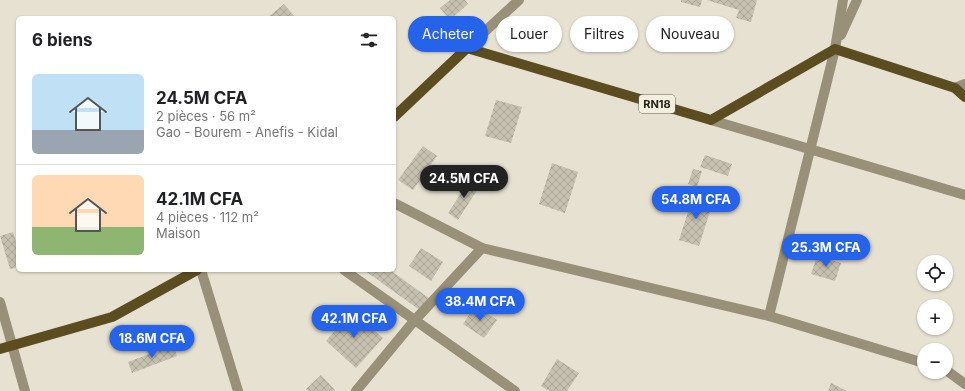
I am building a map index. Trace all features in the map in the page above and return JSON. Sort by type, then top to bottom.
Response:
[{"type":"main road","points":[[710,120],[835,49],[960,86],[965,97]]},
{"type":"main road","points":[[396,115],[463,52]]},
{"type":"main road","name":"RN18","points":[[480,52],[710,120]]},
{"type":"main road","points":[[0,349],[112,317],[193,272]]},
{"type":"street","points":[[488,29],[519,0]]},
{"type":"street","points":[[769,316],[835,49],[843,0]]},
{"type":"street","points":[[835,49],[856,0]]},
{"type":"street","points":[[710,120],[965,195]]},
{"type":"street","points":[[396,204],[482,248],[769,316],[917,361]]},
{"type":"street","points":[[356,391],[414,321],[482,248]]},
{"type":"street","points":[[202,272],[238,391]]},
{"type":"street","points":[[347,272],[515,391]]},
{"type":"street","points":[[0,302],[25,391]]},
{"type":"street","points":[[953,375],[965,384]]},
{"type":"building","points":[[450,0],[465,0],[468,4],[454,16],[447,16],[440,8]]},
{"type":"building","points":[[681,0],[702,0],[700,7],[681,2]]},
{"type":"building","points":[[707,0],[757,0],[751,22],[736,18],[739,10]]},
{"type":"building","points":[[284,4],[294,16],[269,16]]},
{"type":"building","points":[[496,100],[522,107],[511,143],[485,136]]},
{"type":"building","points":[[423,146],[437,156],[413,190],[398,180]]},
{"type":"building","points":[[705,155],[732,164],[728,176],[700,167]]},
{"type":"building","points":[[552,163],[578,172],[565,213],[539,204]]},
{"type":"building","points":[[693,169],[702,171],[697,187],[688,184]]},
{"type":"building","points":[[471,178],[481,184],[458,220],[448,213]]},
{"type":"building","points":[[694,193],[714,199],[699,246],[679,240]]},
{"type":"building","points":[[13,232],[16,242],[16,268],[10,269],[0,236]]},
{"type":"building","points":[[421,248],[443,262],[431,281],[409,266]]},
{"type":"building","points":[[817,256],[841,263],[835,281],[811,274]]},
{"type":"building","points":[[367,272],[393,272],[430,299],[421,311]]},
{"type":"building","points":[[475,306],[497,320],[484,338],[463,324]]},
{"type":"building","points":[[352,311],[383,338],[356,368],[326,341]]},
{"type":"building","points":[[173,345],[177,356],[132,373],[128,362]]},
{"type":"building","points":[[557,359],[579,373],[567,391],[549,391],[541,386]]},
{"type":"building","points":[[321,375],[335,390],[308,391],[306,389]]},
{"type":"building","points":[[831,383],[847,391],[828,391]]}]
